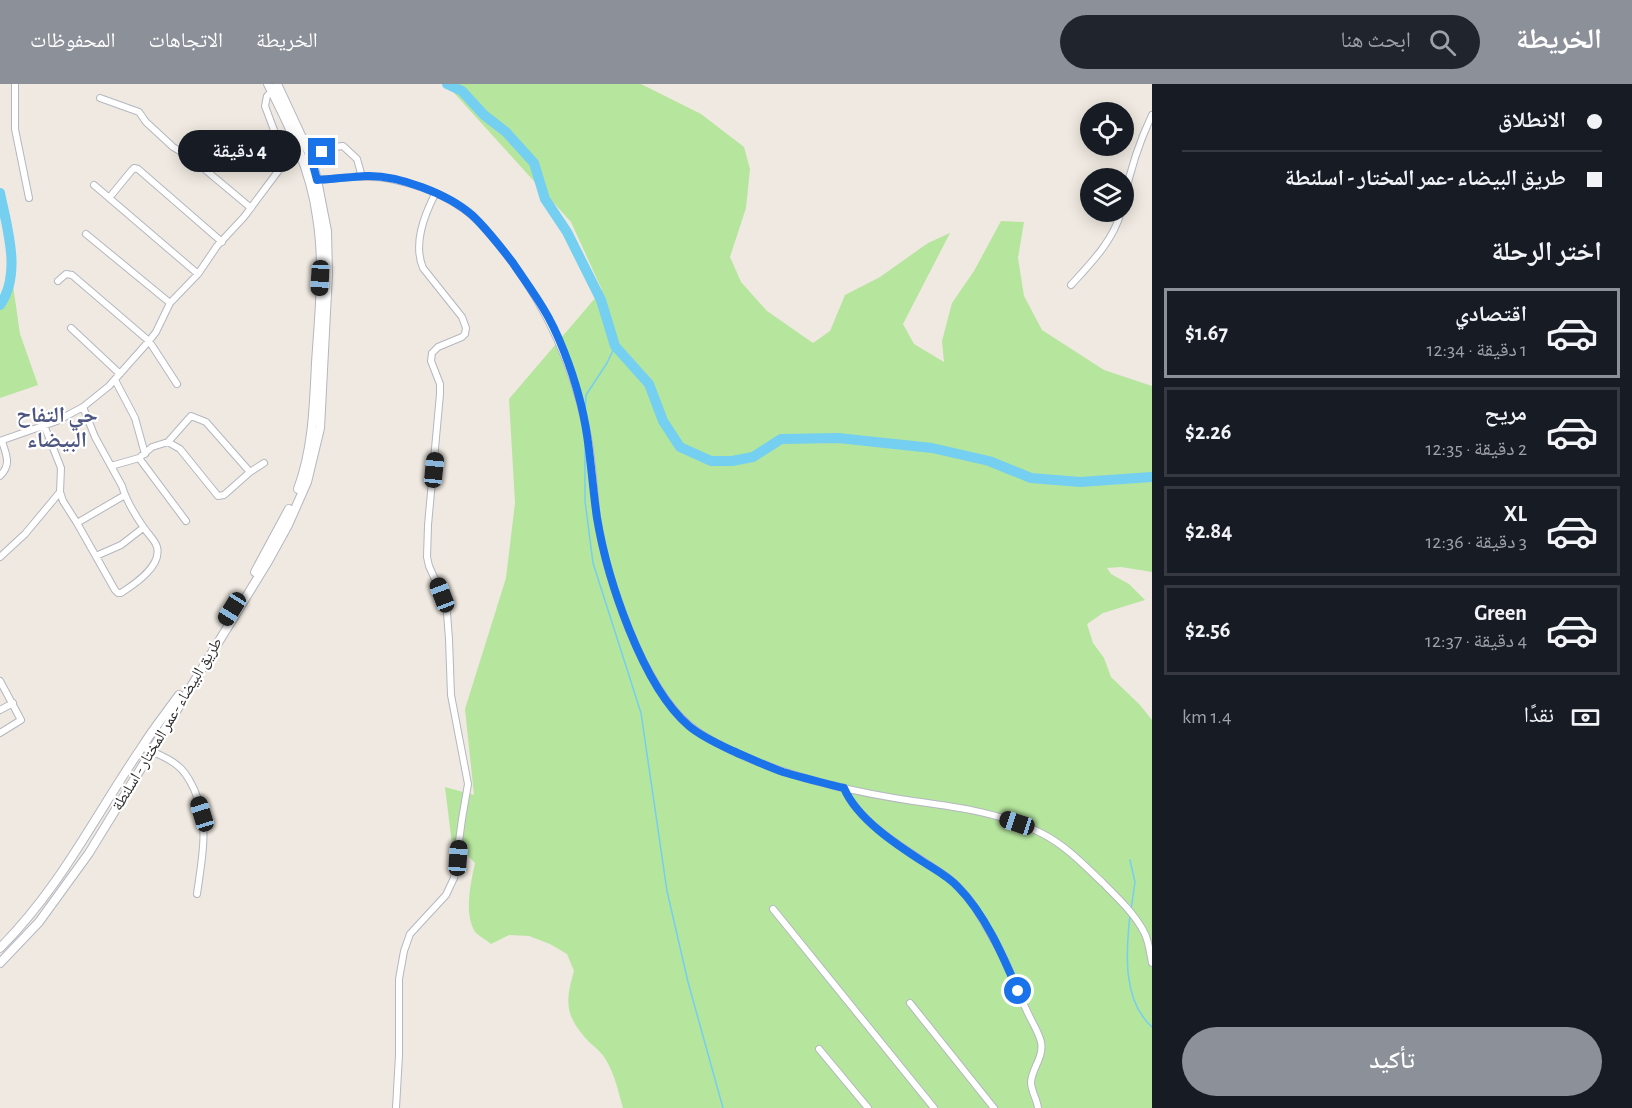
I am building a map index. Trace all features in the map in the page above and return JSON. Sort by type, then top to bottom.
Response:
[{"type":"main road","name":"طريق البيضاء -عمر المختار - اسلنطة","points":[[0,948],[38,907],[68,866],[142,747],[180,694],[281,527],[301,482],[312,428],[320,238],[311,157],[274,87]]},
{"type":"main road","name":"طريق البيضاء -عمر المختار - اسلنطة","points":[[0,963],[39,921],[89,852],[267,564],[307,482],[320,428],[328,274],[327,231],[313,181],[296,145],[274,87]]},
{"type":"street","points":[[15,84],[15,129],[29,198]]},
{"type":"street","points":[[0,476],[6,470],[8,463],[1,441],[69,416],[83,407],[117,377],[156,332],[170,303],[198,274],[268,186],[282,164],[280,149],[265,106],[267,96],[274,87]]},
{"type":"street","points":[[100,98],[139,112],[146,122],[173,147],[190,158],[251,208]]},
{"type":"street","points":[[1131,168],[1152,115]]},
{"type":"street","points":[[311,157],[334,147],[343,146],[357,159],[362,177]]},
{"type":"street","points":[[109,198],[134,168],[138,169],[222,242]]},
{"type":"street","points":[[313,181],[362,177],[390,179],[423,188],[459,205],[485,229],[530,287],[558,339],[579,395],[587,432],[598,519],[612,583],[649,671],[672,708],[690,727],[712,742],[783,772],[844,788],[994,815],[1042,834],[1077,858],[1115,895],[1144,933],[1152,963]]},
{"type":"street","points":[[94,185],[198,274]]},
{"type":"street","points":[[396,1108],[399,979],[402,958],[410,934],[446,895],[454,878],[468,784],[451,696],[447,613],[427,557],[440,394],[440,384],[430,361],[432,353],[438,347],[457,341],[465,334],[466,328],[462,317],[423,268],[419,259],[425,212],[435,194]]},
{"type":"street","points":[[1071,285],[1097,256],[1118,222]]},
{"type":"street","points":[[86,234],[170,303]]},
{"type":"street","points":[[58,282],[66,274],[72,275],[149,341],[177,384]]},
{"type":"street","points":[[71,328],[117,377],[135,418],[142,456],[186,520]]},
{"type":"street","points":[[44,425],[61,468],[60,492],[63,501],[115,590],[121,592],[140,580],[151,569],[156,558],[157,544],[143,528],[125,495],[95,437],[83,407]]},
{"type":"street","points":[[111,466],[142,456],[152,447],[168,442],[191,416],[206,422],[250,472]]},
{"type":"street","points":[[168,442],[180,448],[219,496],[224,495],[264,463]]},
{"type":"street","points":[[0,557],[25,534],[60,492]]},
{"type":"street","points":[[77,522],[125,495]]},
{"type":"street","points":[[96,556],[121,545],[143,528]]},
{"type":"street","points":[[0,681],[21,720],[0,733]]},
{"type":"street","points":[[0,710],[13,703]]},
{"type":"street","points":[[142,747],[172,761],[180,768],[190,779],[197,796],[202,814],[204,838],[197,894]]},
{"type":"street","points":[[844,788],[849,799],[871,823],[957,886],[976,909],[1005,961],[1041,1041],[1040,1057],[1031,1086],[1038,1108]]},
{"type":"street","points":[[773,909],[934,1108]]},
{"type":"street","points":[[910,1003],[993,1108]]},
{"type":"street","points":[[819,1049],[868,1108]]},
{"type":"green space","points":[[446,84],[641,84],[701,114],[744,147],[750,169],[746,208],[730,257],[741,282],[767,311],[813,343],[830,331],[845,295],[880,277],[928,243],[950,233],[903,324],[914,344],[944,362],[942,341],[952,303],[974,271],[1001,221],[1024,222],[1018,258],[1024,296],[1042,330],[1104,370],[1152,386],[1152,572],[1121,567],[1107,568],[1111,574],[1129,584],[1145,600],[1103,613],[1087,624],[1093,643],[1104,658],[1111,677],[1152,720],[1152,1108],[623,1108],[614,1077],[606,1060],[576,1026],[569,1010],[569,993],[574,971],[567,954],[529,936],[509,935],[491,944],[476,933],[472,926],[469,908],[475,863],[461,849],[452,844],[445,787],[474,795],[465,709],[506,578],[515,503],[509,399],[602,290],[571,222]]},
{"type":"green space","points":[[12,278],[20,334],[38,385],[0,398],[0,300]]},
{"type":"waterway","points":[[447,84],[462,91],[484,115],[506,132],[534,163],[545,199],[567,232],[601,300],[615,346],[649,384],[663,421],[680,447],[711,461],[732,461],[753,457],[781,439],[838,438],[932,448],[989,461],[1031,478],[1080,482],[1152,477]]},
{"type":"waterway","points":[[0,193],[9,236],[12,265],[7,293],[0,305]]},
{"type":"waterway","points":[[585,413],[586,395],[615,346]]},
{"type":"waterway","points":[[585,436],[585,501],[593,563],[641,713],[667,891],[688,982],[723,1108]]},
{"type":"waterway","points":[[1130,860],[1135,882],[1131,910]]},
{"type":"waterway","points":[[1130,915],[1128,974],[1135,1003],[1142,1016],[1152,1027]]},
{"type":"district","name":"حي التفاح البيضاء","points":[[57,428]]},
{"type":"route","points":[[322,152],[311,157],[317,180],[368,176],[390,179],[423,188],[459,205],[485,229],[505,253],[544,310],[579,395],[587,432],[598,519],[612,583],[649,671],[672,708],[690,727],[712,742],[783,772],[844,788],[849,799],[871,823],[957,886],[976,909],[1005,961],[1018,991]]}]
